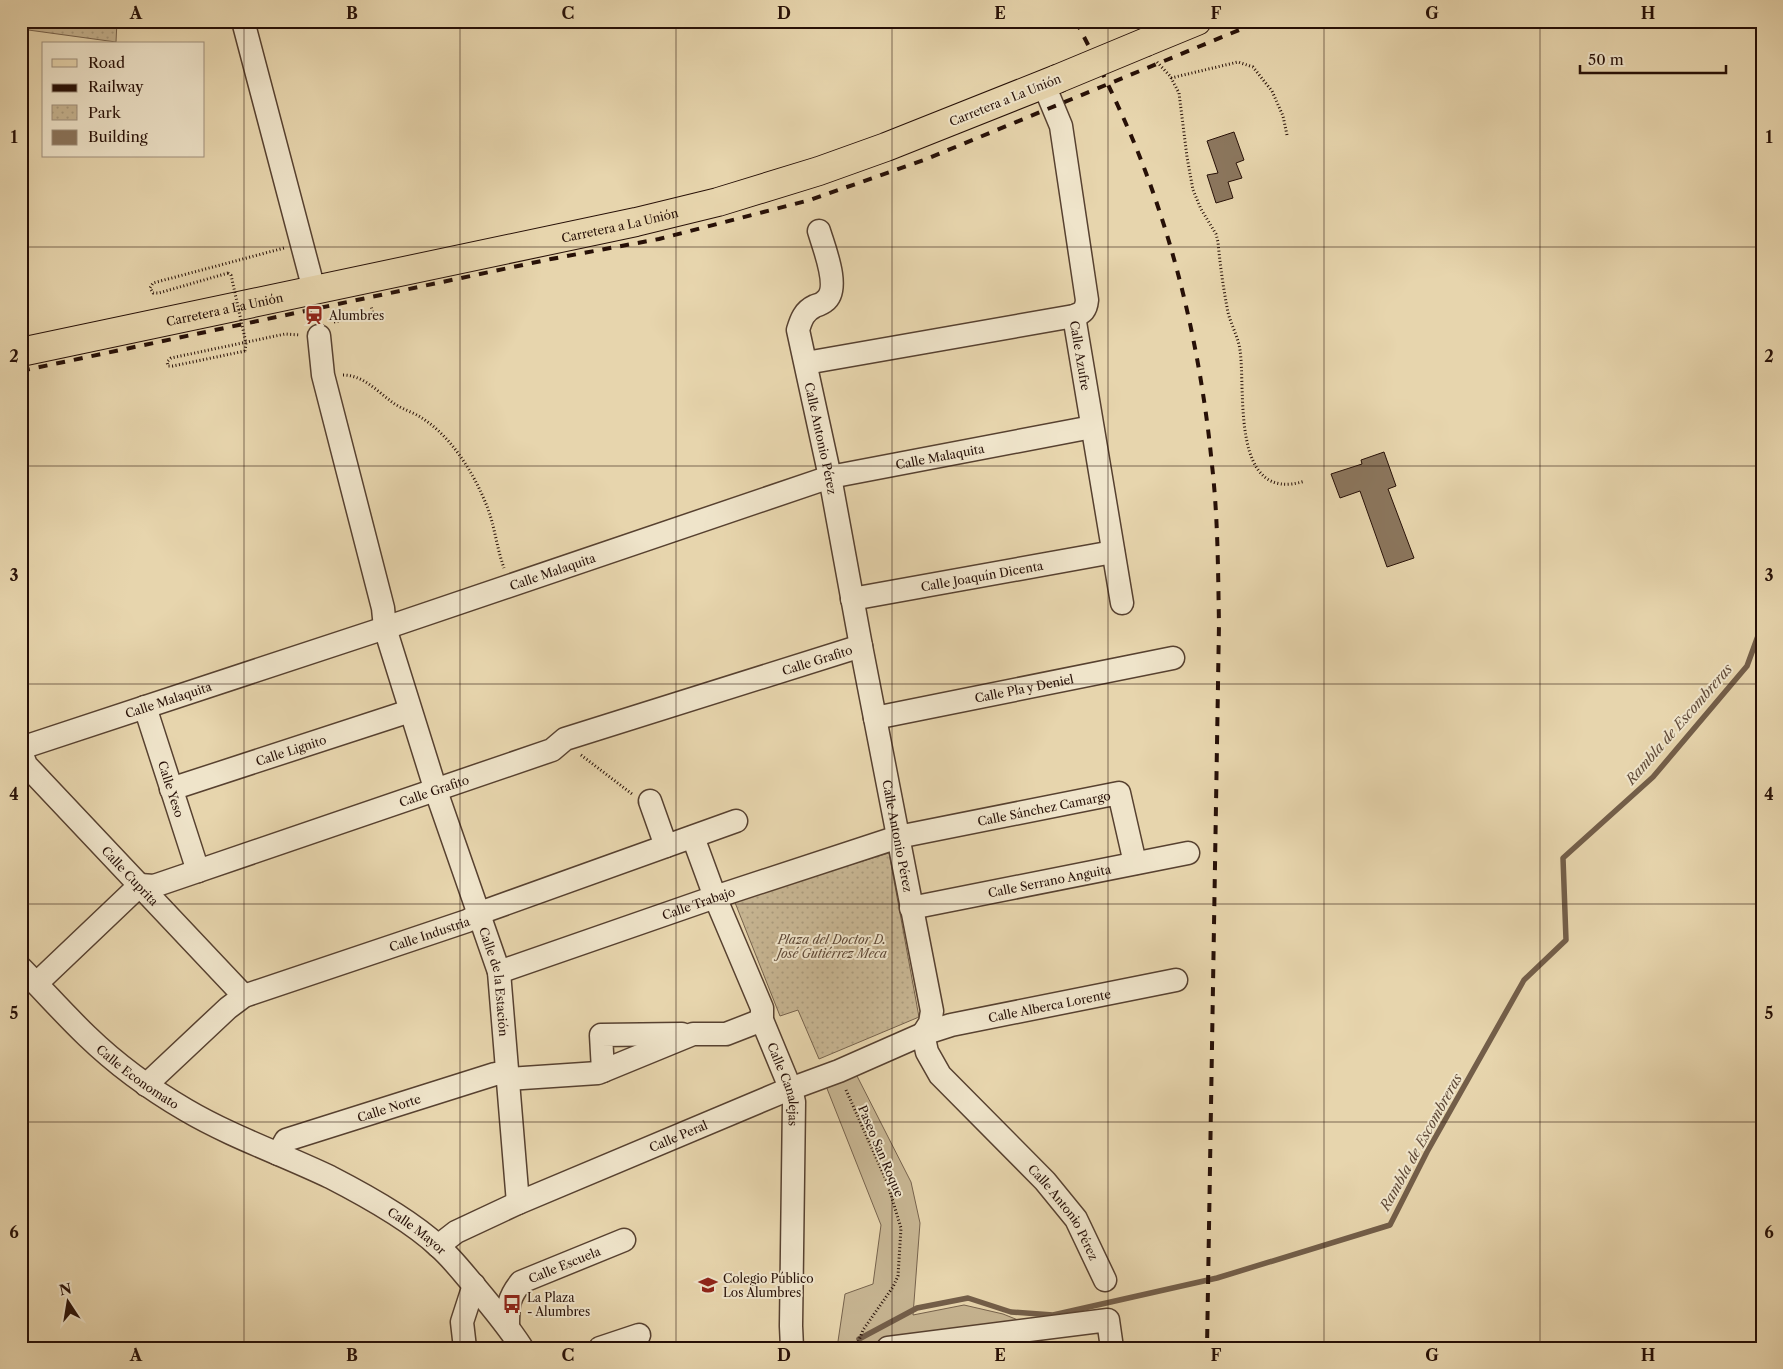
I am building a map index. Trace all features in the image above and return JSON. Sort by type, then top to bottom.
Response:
[{"type":"main road","name":"Carretera a La Unión","points":[[21,352],[636,222],[718,202],[819,171],[886,147],[1050,82],[1196,21]]},
{"type":"street","points":[[243,21],[314,290]]},
{"type":"street","points":[[1050,82],[1061,126],[1087,300],[1086,308],[1074,316]]},
{"type":"street","name":"Calle Antonio Pérez","points":[[819,231],[833,281],[832,293],[826,301],[812,308],[801,318],[798,330],[830,477],[932,1011],[930,1023],[923,1034],[927,1052],[940,1075],[1044,1181],[1076,1220],[1105,1280]]},
{"type":"street","name":"Calle Azufre","points":[[806,363],[1074,316],[1122,603]]},
{"type":"street","name":"Calle de la Estación","points":[[319,336],[323,375],[383,608],[385,628],[436,790],[499,972],[518,1203]]},
{"type":"street","name":"Calle Malaquita","points":[[21,748],[385,628],[830,477],[1092,427]]},
{"type":"street","name":"Calle Joaquín Dicenta","points":[[852,599],[1113,552]]},
{"type":"street","name":"Calle Grafito","points":[[140,885],[154,886],[552,750],[565,739],[861,646]]},
{"type":"street","name":"Calle Pla y Deniel","points":[[875,718],[1173,658]]},
{"type":"street","name":"Calle Yeso","points":[[145,707],[198,871]]},
{"type":"street","name":"Calle Lignito","points":[[171,789],[410,711]]},
{"type":"street","name":"Calle Cuprita","points":[[21,752],[26,765],[244,996]]},
{"type":"street","name":"Calle Sánchez Camargo","points":[[898,837],[1119,793],[1135,863]]},
{"type":"street","points":[[643,799],[666,846]]},
{"type":"street","name":"Calle Industria","points":[[146,1085],[228,1008],[244,996],[457,924],[736,821]]},
{"type":"street","name":"Calle Canalejas","points":[[693,837],[715,897],[762,1008],[762,1020],[791,1090],[794,1102],[792,1348]]},
{"type":"street","name":"Calle Trabajo","points":[[499,972],[715,897],[898,837]]},
{"type":"street","name":"Calle Serrano Anguita","points":[[911,908],[1188,853]]},
{"type":"street","points":[[37,983],[140,885]]},
{"type":"street","name":"Calle Economato","points":[[21,968],[87,1036],[146,1085],[227,1133],[278,1154]]},
{"type":"street","name":"Calle Alberca Lorente","points":[[923,1034],[951,1025],[1176,980]]},
{"type":"street","points":[[604,1071],[601,1034],[726,1034],[762,1020]]},
{"type":"street","name":"Calle Norte","points":[[278,1154],[286,1140],[495,1074],[598,1073],[693,1034]]},
{"type":"street","name":"Calle Peral","points":[[438,1246],[456,1232],[518,1203],[839,1071],[923,1034]]},
{"type":"street","name":"Calle Mayor","points":[[278,1154],[330,1177],[418,1229],[438,1246],[474,1285],[508,1326],[522,1348]]},
{"type":"street","name":"Calle Escuela","points":[[508,1326],[508,1305],[512,1292],[521,1282],[624,1240]]},
{"type":"street","points":[[465,1348],[462,1322],[474,1285]]},
{"type":"street","points":[[474,1285],[480,1348]]},
{"type":"street","points":[[888,1348],[1108,1320],[1112,1348]]},
{"type":"street","points":[[600,1348],[639,1335]]},
{"type":"path","points":[[1146,42],[1179,93],[1186,157],[1193,190],[1201,209],[1216,234],[1227,307],[1240,350],[1244,430],[1254,464],[1261,474],[1270,481],[1281,485],[1305,482]]},
{"type":"path","points":[[1171,78],[1238,62],[1253,67],[1272,91],[1283,116],[1287,134]]},
{"type":"path","points":[[302,244],[153,283],[150,288],[153,293],[159,293],[228,273],[231,275],[246,343],[245,351],[168,366],[167,362],[171,358],[285,334],[319,336],[324,333],[322,324],[373,314],[371,306]]},
{"type":"path","points":[[323,375],[351,375],[362,379],[394,404],[422,418],[448,440],[472,475],[489,510],[498,552],[504,569]]},
{"type":"path","points":[[576,751],[643,799]]},
{"type":"path","name":"Paseo San Roque","points":[[839,1071],[887,1182],[900,1228],[898,1276],[893,1287],[863,1330],[856,1348]]},
{"type":"green space","points":[[21,21],[117,21],[116,42],[21,29]]},
{"type":"green space","name":"Plaza del Doctor D. José Gutiérrez Meca","points":[[889,853],[919,1017],[819,1059],[798,1010],[780,1016],[734,900]]},
{"type":"green space","points":[[856,1074],[911,1182],[920,1223],[913,1315],[964,1305],[1003,1314],[1023,1322],[870,1343],[870,1348],[837,1348],[845,1294],[873,1284],[881,1225],[826,1086]]},
{"type":"building","points":[[1234,132],[1244,160],[1236,163],[1242,178],[1228,182],[1233,198],[1216,203],[1207,175],[1218,173],[1207,141]]},
{"type":"building","points":[[1384,452],[1396,486],[1388,489],[1414,558],[1387,567],[1360,491],[1340,498],[1331,474],[1362,464],[1361,460]]},
{"type":"waterway","name":"Rambla de Escombreras","points":[[859,1339],[917,1308],[968,1298],[1011,1312],[1053,1315],[1217,1278],[1390,1225],[1427,1152],[1524,980],[1566,940],[1563,858],[1653,777],[1747,666],[1762,625]]},
{"type":"railway","points":[[1076,21],[1113,95],[1136,149],[1153,192],[1167,236],[1180,281],[1200,373],[1214,485],[1219,624],[1207,1348]]},
{"type":"railway","points":[[21,371],[551,259],[659,239],[810,200],[924,160],[1261,21]]},
{"type":"place","name":"Alumbres","points":[[314,315]]},
{"type":"place","name":"Colegio Público Los Alumbres","points":[[708,1285]]},
{"type":"place","name":"La Plaza - Alumbres","points":[[512,1304]]}]
